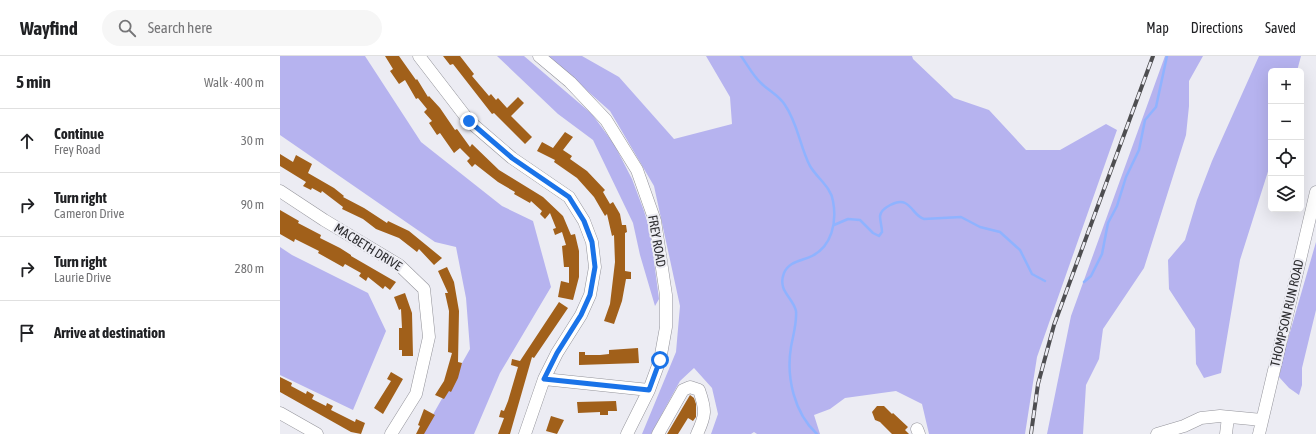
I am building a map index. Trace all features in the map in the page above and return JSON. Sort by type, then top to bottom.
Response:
[{"type":"street","points":[[419,56],[469,121],[512,158],[569,197],[584,221],[592,242],[595,267],[590,295],[581,315],[557,353],[544,379],[525,434]]},
{"type":"street","name":"FREY ROAD","points":[[539,56],[570,82],[606,120],[636,170],[655,221],[666,295],[666,327],[660,360],[649,390],[627,434]]},
{"type":"street","name":"MACBETH DRIVE","points":[[280,191],[324,220],[399,265],[424,290],[430,337],[416,394],[391,434]]},
{"type":"street","name":"THOMPSON RUN ROAD","points":[[1259,434],[1316,192]]},
{"type":"street","points":[[544,379],[649,390]]},
{"type":"street","points":[[658,434],[683,390],[690,387],[699,390],[705,407],[705,417],[697,434]]},
{"type":"street","points":[[280,413],[317,434]]},
{"type":"street","points":[[1157,434],[1184,426],[1201,418],[1228,417],[1262,420]]},
{"type":"street","points":[[1226,434],[1228,417]]},
{"type":"shaded area","points":[[280,56],[365,56],[421,142],[502,206],[533,221],[551,287],[500,373],[474,434],[422,434],[470,349],[466,298],[456,247],[435,242],[280,135]]},
{"type":"shaded area","points":[[497,56],[524,56],[592,114],[614,144],[632,179],[650,231],[659,299],[655,306],[640,255],[633,223],[593,140],[558,114]]},
{"type":"shaded area","points":[[548,56],[582,56],[619,77],[674,139],[732,124],[730,97],[706,56],[912,56],[913,59],[954,98],[989,110],[1026,150],[1060,150],[1106,124],[1117,130],[1037,357],[1025,434],[929,434],[922,404],[896,391],[845,398],[830,409],[814,415],[820,434],[757,434],[754,432],[751,434],[711,434],[718,414],[712,388],[694,368],[680,381],[651,434],[642,434],[676,352],[680,306],[654,186],[610,111]]},
{"type":"shaded area","points":[[1165,56],[1203,56],[1189,81],[1189,106],[1186,135],[1144,268],[1103,329],[1099,359],[1086,385],[1083,434],[1047,434],[1071,316]]},
{"type":"shaded area","points":[[1259,56],[1301,56],[1298,68],[1268,68],[1268,171],[1240,260],[1221,373],[1204,378],[1196,364],[1195,329],[1169,289],[1168,260],[1185,240],[1197,200],[1212,161]]},
{"type":"shaded area","points":[[1316,242],[1316,310],[1302,368],[1302,385],[1299,395],[1289,388],[1279,377],[1284,353]]},
{"type":"shaded area","points":[[280,247],[292,255],[368,293],[386,331],[353,410],[280,375]]},
{"type":"building","points":[[385,56],[399,56],[416,80],[417,79],[428,97],[429,96],[440,108],[455,130],[457,129],[470,147],[472,144],[499,170],[543,197],[563,216],[571,235],[575,234],[579,251],[579,277],[573,300],[558,297],[561,281],[569,283],[569,267],[564,267],[562,246],[566,245],[562,232],[555,235],[553,229],[556,228],[550,213],[545,219],[540,214],[542,211],[531,201],[530,203],[514,194],[515,192],[498,182],[475,164],[472,167],[467,161],[470,158],[460,148],[454,153],[440,133],[437,135],[429,123],[432,121],[424,112],[427,109],[418,98],[416,99],[405,80],[399,84],[390,71],[393,69]]},
{"type":"building","points":[[443,56],[460,56],[474,74],[472,76],[489,96],[491,94],[496,100],[498,98],[507,108],[518,97],[524,103],[511,116],[532,137],[525,144],[494,113],[492,114],[453,64],[450,65]]},
{"type":"building","points":[[565,132],[573,137],[563,150],[572,156],[570,159],[587,171],[605,190],[603,192],[610,204],[613,202],[620,214],[622,225],[626,225],[625,271],[631,272],[631,279],[626,279],[622,301],[614,324],[604,321],[610,304],[615,262],[614,235],[612,236],[607,214],[605,216],[594,197],[577,178],[554,162],[555,160],[537,151],[542,142],[553,148]]},
{"type":"building","points":[[280,154],[293,162],[296,155],[312,164],[308,173],[334,188],[344,196],[343,197],[364,208],[387,223],[388,221],[409,231],[442,258],[434,265],[419,249],[417,252],[399,238],[376,229],[363,219],[342,209],[343,207],[322,191],[321,193],[312,188],[311,190],[303,186],[306,182],[280,166]]},
{"type":"building","points":[[280,210],[299,221],[298,223],[321,235],[320,238],[340,248],[396,282],[390,290],[385,286],[383,289],[368,277],[366,281],[359,276],[361,273],[345,264],[343,267],[318,253],[319,251],[295,239],[294,242],[280,234]]},
{"type":"building","points":[[447,267],[454,282],[459,311],[458,362],[462,363],[458,378],[451,392],[449,391],[444,399],[435,395],[444,381],[452,353],[448,352],[449,311],[445,293],[448,293],[438,271]]},
{"type":"building","points":[[405,293],[412,313],[413,356],[402,356],[402,350],[399,350],[399,328],[402,328],[401,309],[399,310],[394,297]]},
{"type":"building","points":[[559,302],[568,308],[534,358],[532,357],[510,434],[498,434],[504,418],[499,417],[501,410],[504,411],[508,401],[518,367],[511,365],[512,359],[520,361]]},
{"type":"building","points":[[638,348],[639,363],[579,365],[579,352],[585,352],[585,355],[600,355],[609,354],[609,350]]},
{"type":"building","points":[[391,372],[403,379],[383,414],[374,408],[391,381],[387,379]]},
{"type":"building","points":[[280,377],[292,383],[291,386],[306,394],[307,391],[314,395],[312,399],[326,406],[327,403],[333,406],[331,410],[355,422],[356,419],[365,423],[361,434],[351,432],[280,392]]},
{"type":"building","points":[[690,395],[694,398],[696,404],[696,417],[693,421],[688,418],[678,434],[667,434]]},
{"type":"building","points":[[616,401],[617,411],[608,411],[608,415],[600,415],[600,412],[578,413],[577,402]]},
{"type":"building","points":[[877,406],[884,406],[892,414],[893,413],[908,427],[905,430],[909,434],[892,434],[880,422],[875,420],[872,412]]},
{"type":"building","points":[[424,409],[435,415],[424,434],[416,434],[420,426],[418,425]]},
{"type":"building","points":[[551,416],[564,420],[557,434],[546,431]]},
{"type":"waterway","points":[[741,56],[758,80],[780,98],[785,105],[793,120],[810,166],[830,191],[832,196],[834,217],[832,233],[828,240],[819,252],[789,266],[786,269],[782,279],[782,285],[796,311],[790,358],[791,382],[797,405],[809,425],[817,434]]},
{"type":"waterway","points":[[1084,282],[1091,276],[1102,254],[1108,223],[1117,206],[1126,177],[1139,150],[1145,120],[1156,107],[1167,56]]},
{"type":"waterway","points":[[834,225],[848,219],[860,220],[873,233],[879,236],[882,232],[880,218],[881,213],[890,205],[898,202],[905,203],[918,216],[924,219],[961,217],[980,227],[1000,232],[1020,250],[1032,274],[1045,281]]},
{"type":"railway","points":[[1031,434],[1038,384],[1054,325],[1153,56]]},
{"type":"route","points":[[469,121],[512,158],[569,197],[584,221],[592,242],[595,267],[590,295],[581,315],[557,353],[544,379],[649,390],[660,360]]}]
